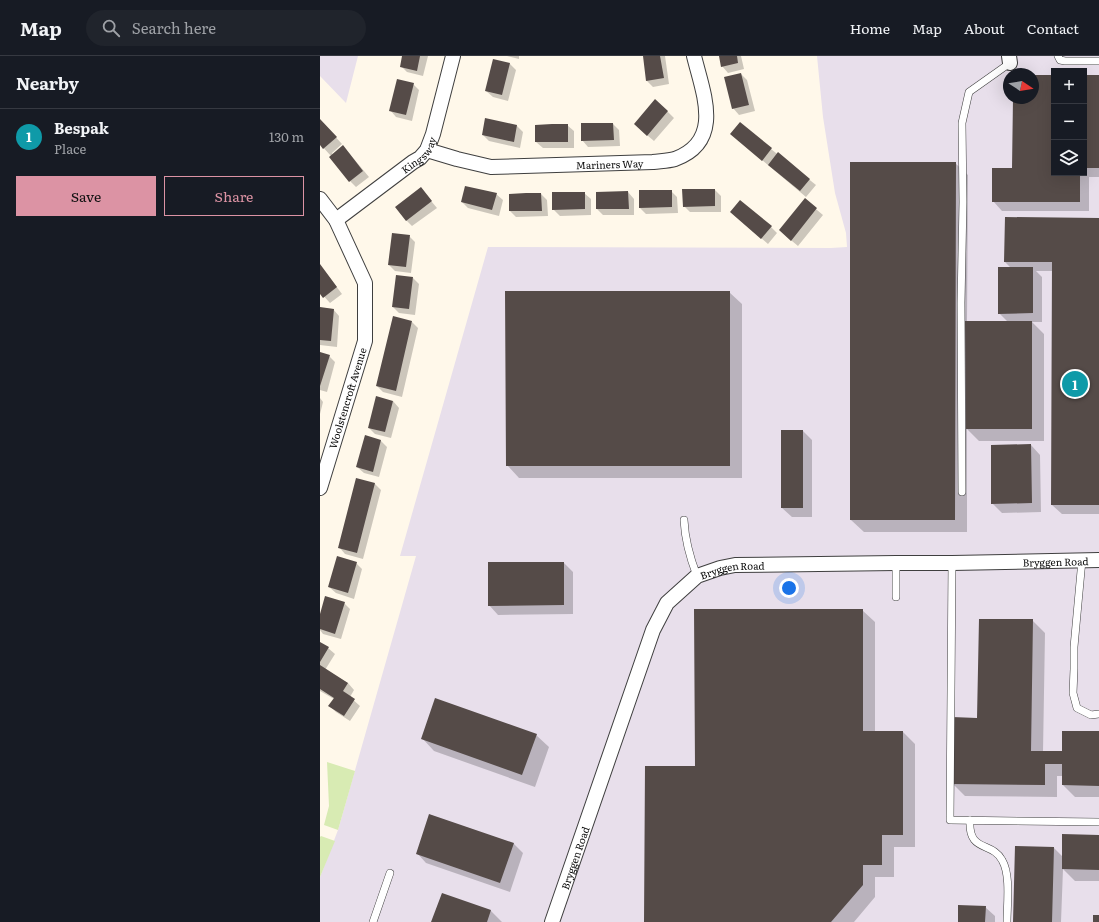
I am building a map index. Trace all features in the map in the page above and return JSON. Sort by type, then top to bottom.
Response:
[{"type":"street","name":"Kingsway","points":[[336,220],[412,162],[420,158],[427,150],[434,134],[453,56]]},
{"type":"street","name":"Mariners Way","points":[[427,150],[457,160],[491,167],[653,162],[674,159],[688,152],[700,139],[706,124],[707,106],[694,56]]},
{"type":"street","name":"Woolstencroft Avenue","points":[[320,199],[336,220],[365,283],[365,341],[321,481]]},
{"type":"street","name":"Bryggen Road","points":[[552,922],[654,630],[667,603],[697,576],[720,568],[735,565],[1099,560]]},
{"type":"lane","points":[[1058,56],[1060,60],[1065,61],[1099,61]]},
{"type":"lane","points":[[962,492],[962,123],[970,92],[1010,59]]},
{"type":"lane","points":[[684,520],[687,548],[697,576]]},
{"type":"lane","points":[[1082,560],[1074,647],[1073,693],[1077,708],[1091,714],[1099,714]]},
{"type":"lane","points":[[896,562],[896,596]]},
{"type":"lane","points":[[952,563],[950,820],[1099,822]]},
{"type":"lane","points":[[970,820],[971,835],[976,842],[982,847],[997,853],[1003,860],[1007,883],[1007,922]]},
{"type":"lane","points":[[373,922],[390,873]]},
{"type":"shaded area","points":[[320,56],[358,56],[346,103],[320,76]]},
{"type":"shaded area","points":[[817,56],[1099,56],[1099,922],[320,922],[320,877],[338,830],[416,556],[400,556],[488,247],[847,247],[846,233],[835,193],[823,117]]},
{"type":"green space","points":[[327,762],[355,771],[338,830],[324,825],[329,806]]},
{"type":"green space","points":[[321,836],[335,841],[320,877],[320,837]]},
{"type":"building","points":[[402,56],[420,56],[417,71],[400,67]]},
{"type":"building","points":[[643,56],[660,56],[664,78],[646,81]]},
{"type":"building","points":[[719,56],[737,56],[738,63],[721,67]]},
{"type":"building","points":[[493,59],[510,63],[502,95],[485,91]]},
{"type":"building","points":[[741,73],[749,105],[732,109],[724,77]]},
{"type":"building","points":[[1039,75],[1051,75],[1051,176],[1080,176],[1080,202],[992,202],[992,168],[1012,168],[1013,104],[1039,104]]},
{"type":"building","points":[[1087,75],[1099,75],[1099,168],[1087,168]]},
{"type":"building","points":[[397,79],[414,83],[406,115],[389,111]]},
{"type":"building","points":[[655,99],[668,111],[647,136],[634,124]]},
{"type":"building","points":[[485,118],[517,125],[514,142],[482,135]]},
{"type":"building","points":[[320,119],[337,137],[323,149],[320,145]]},
{"type":"building","points":[[740,122],[772,148],[762,161],[730,134]]},
{"type":"building","points":[[581,123],[613,123],[614,140],[581,141]]},
{"type":"building","points":[[568,124],[568,142],[535,142],[535,125]]},
{"type":"building","points":[[343,145],[363,171],[349,182],[329,157]]},
{"type":"building","points":[[778,152],[810,179],[800,191],[768,165]]},
{"type":"building","points":[[850,162],[956,162],[955,520],[850,520]]},
{"type":"building","points":[[465,186],[497,193],[492,210],[461,202]]},
{"type":"building","points":[[421,187],[432,201],[406,221],[395,207]]},
{"type":"building","points":[[682,189],[715,189],[715,206],[683,207]]},
{"type":"building","points":[[639,190],[672,190],[672,207],[639,208]]},
{"type":"building","points":[[628,191],[629,209],[596,209],[596,192]]},
{"type":"building","points":[[552,192],[585,192],[585,209],[552,210]]},
{"type":"building","points":[[541,193],[542,211],[509,211],[509,194]]},
{"type":"building","points":[[805,198],[817,208],[791,241],[779,230]]},
{"type":"building","points":[[740,200],[772,226],[761,239],[730,212]]},
{"type":"building","points":[[1005,217],[1099,218],[1099,505],[1051,505],[1052,262],[1004,262]]},
{"type":"building","points":[[392,233],[410,235],[406,267],[388,265]]},
{"type":"building","points":[[320,264],[337,287],[323,298],[320,294]]},
{"type":"building","points":[[998,267],[1033,267],[1033,313],[998,314]]},
{"type":"building","points":[[396,275],[413,277],[409,309],[392,307]]},
{"type":"building","points":[[505,291],[730,291],[730,466],[506,466]]},
{"type":"building","points":[[320,307],[334,309],[331,341],[320,340]]},
{"type":"building","points":[[393,316],[412,321],[396,391],[376,386]]},
{"type":"building","points":[[965,321],[1032,321],[1032,429],[966,429]]},
{"type":"building","points":[[320,352],[330,355],[320,386]]},
{"type":"building","points":[[376,396],[393,401],[385,432],[368,428]]},
{"type":"building","points":[[781,430],[803,430],[803,508],[781,508]]},
{"type":"building","points":[[365,435],[381,440],[373,472],[356,467]]},
{"type":"building","points":[[1031,444],[1032,503],[991,504],[991,445]]},
{"type":"building","points":[[356,478],[375,483],[357,553],[338,548]]},
{"type":"building","points":[[337,556],[357,562],[348,593],[328,587]]},
{"type":"building","points":[[488,562],[564,562],[564,605],[488,606]]},
{"type":"building","points":[[325,596],[345,602],[335,634],[320,629],[320,614]]},
{"type":"building","points":[[694,609],[863,609],[863,731],[903,731],[903,835],[882,835],[882,865],[863,865],[863,885],[831,922],[644,922],[645,766],[695,766]]},
{"type":"building","points":[[979,619],[1033,619],[1031,751],[1062,751],[1062,731],[1099,731],[1099,786],[1062,785],[1062,764],[1045,764],[1045,785],[951,784],[952,717],[977,718]]},
{"type":"building","points":[[320,642],[329,647],[320,662]]},
{"type":"building","points":[[320,665],[348,683],[343,691],[355,699],[344,716],[328,706],[334,698],[320,689]]},
{"type":"building","points":[[435,698],[537,734],[522,775],[421,739]]},
{"type":"building","points":[[429,814],[514,843],[500,883],[416,854]]},
{"type":"building","points":[[1062,834],[1099,835],[1099,870],[1062,869]]},
{"type":"building","points":[[1015,846],[1054,847],[1052,922],[1013,922]]},
{"type":"building","points":[[442,893],[491,910],[487,922],[431,922]]},
{"type":"building","points":[[958,905],[986,906],[985,922],[958,922]]},
{"type":"building","points":[[1093,915],[1099,915],[1099,922],[1093,922]]},
{"type":"place","name":"Bespak","points":[[1075,384]]}]
